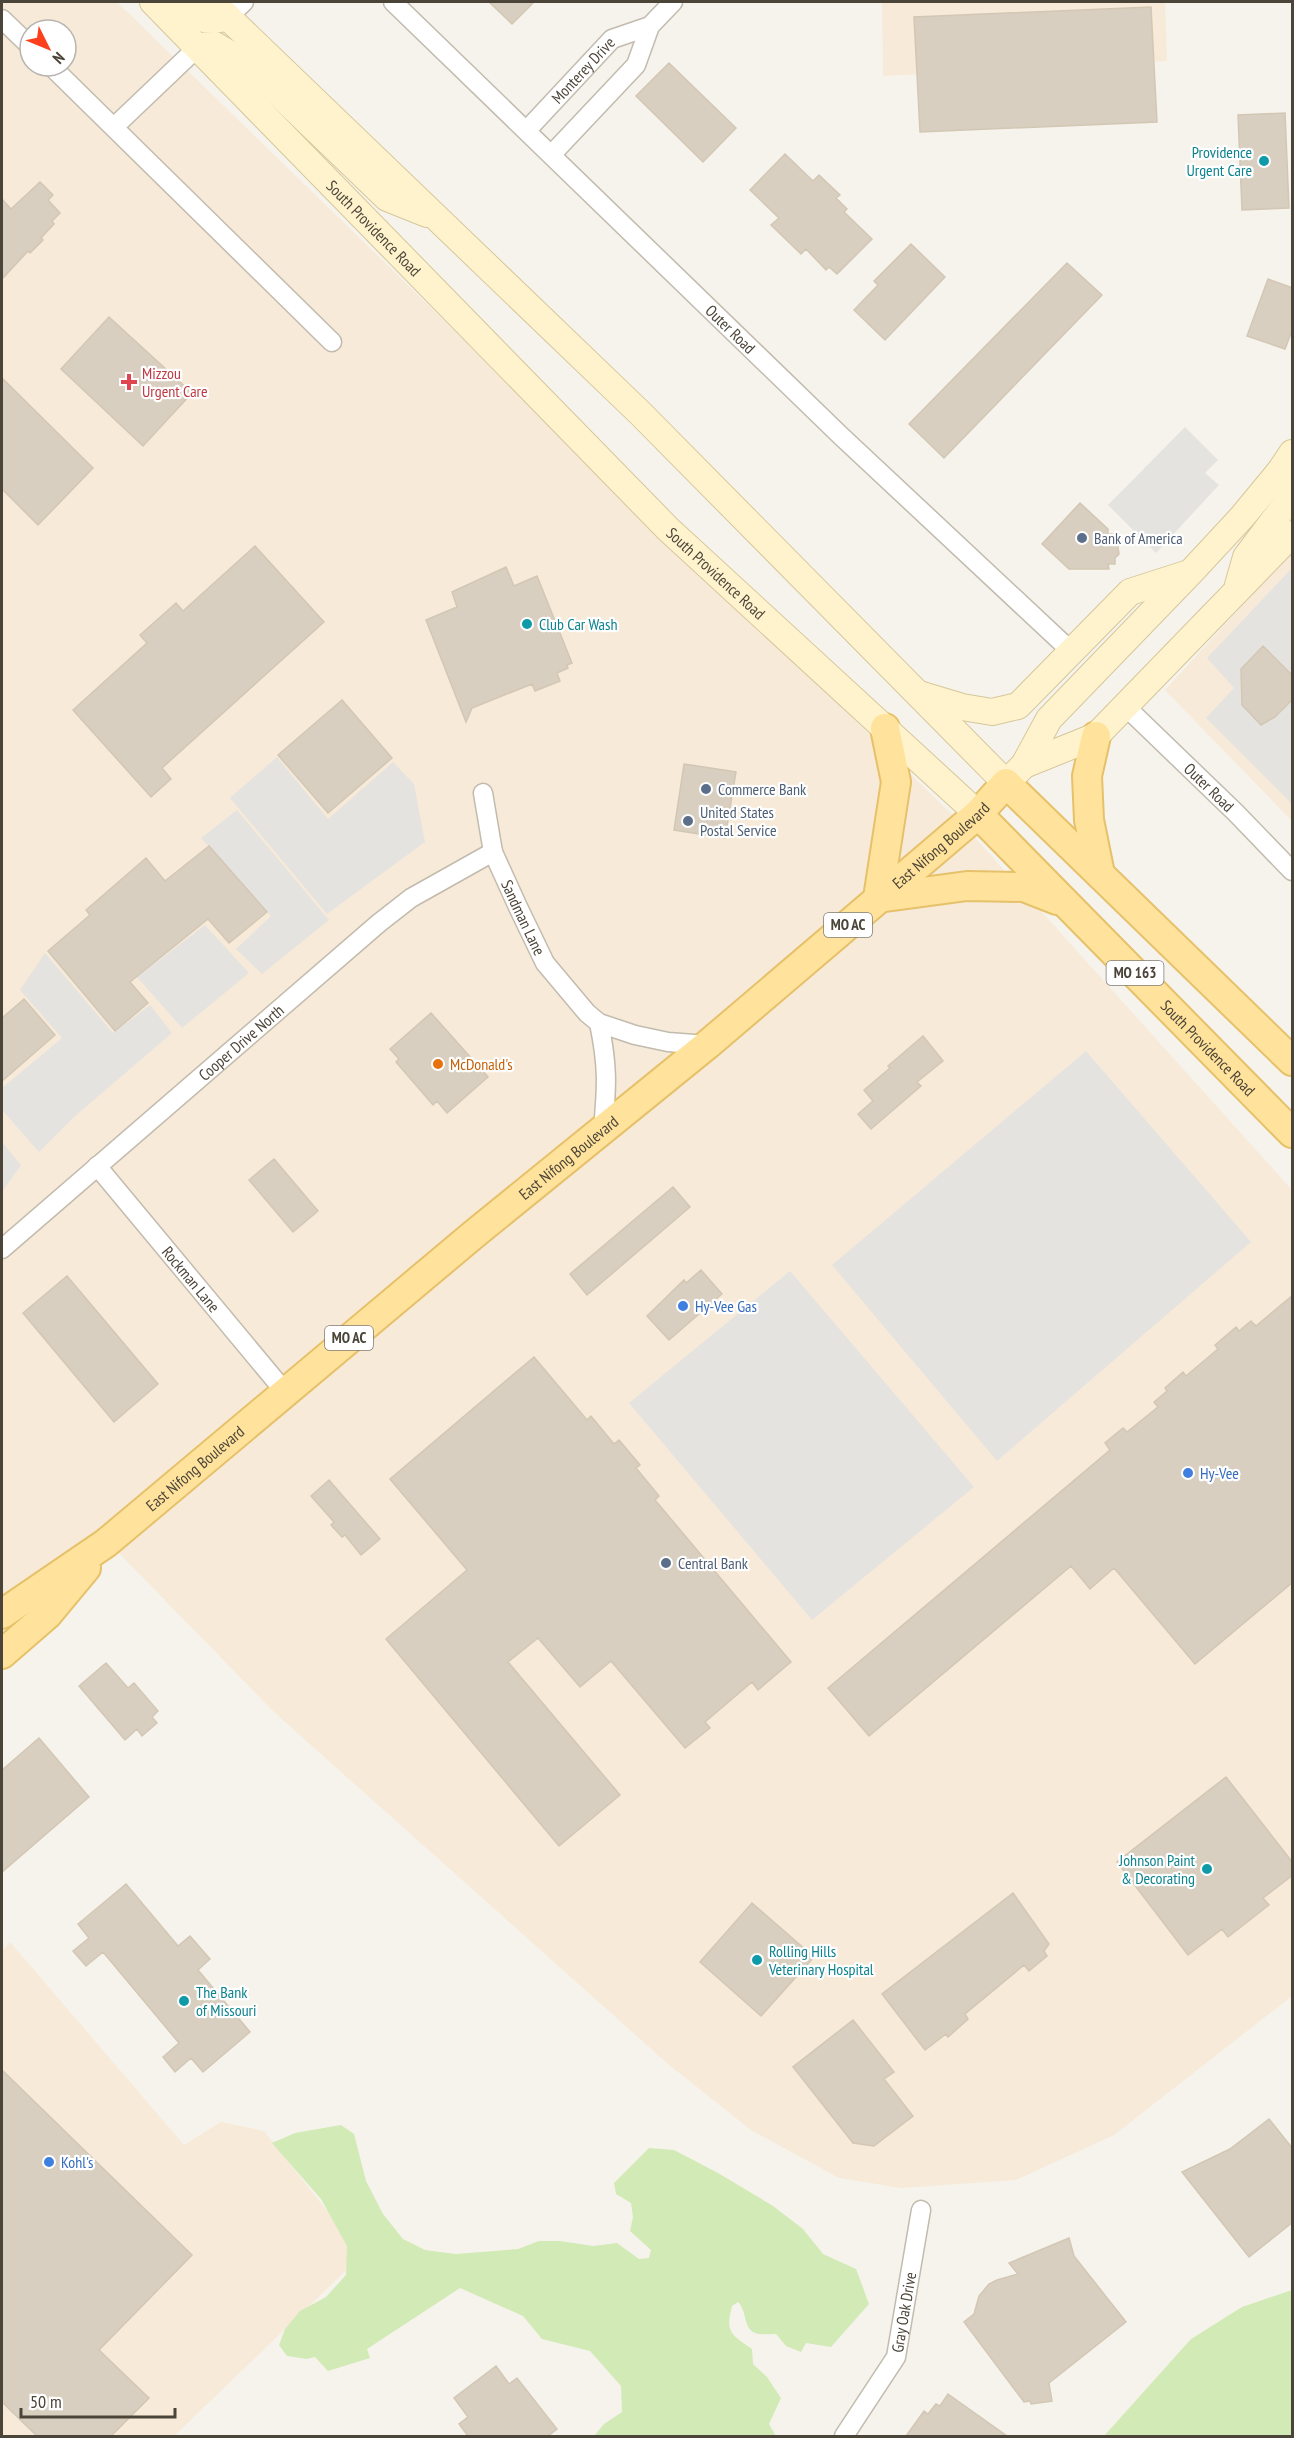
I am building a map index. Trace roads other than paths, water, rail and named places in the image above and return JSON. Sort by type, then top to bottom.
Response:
[{"type":"main road","name":"South Providence Road","points":[[153,2],[199,46],[668,529],[978,814],[1293,1133]]},
{"type":"main road","points":[[177,2],[198,17],[213,22],[228,7]]},
{"type":"main road","name":"MO 163","points":[[228,7],[437,218],[640,413],[918,694],[1015,774],[1100,874],[1293,1061]]},
{"type":"main road","points":[[199,46],[215,45],[251,68],[387,198],[437,218]]},
{"type":"main road","points":[[1236,594],[1246,557],[1286,504],[1290,494],[1291,486],[1286,462]]},
{"type":"main road","name":"East Nifong Boulevard","points":[[2,1614],[106,1543],[285,1392],[707,1045],[978,814],[1015,774],[1049,719],[1191,572],[1286,462]]},
{"type":"main road","name":"East Nifong Boulevard","points":[[1015,774],[1096,736],[1293,534]]},
{"type":"main road","points":[[918,694],[962,707],[992,712],[1018,706],[1130,592],[1191,572]]},
{"type":"main road","points":[[885,728],[896,782],[878,898],[967,886],[1024,887],[1067,904]]},
{"type":"main road","points":[[1096,736],[1087,776],[1089,820],[1100,874]]},
{"type":"main road","name":"East Nifong Boulevard","points":[[2,1654],[47,1615],[106,1543]]},
{"type":"street","name":"Outer Road","points":[[393,2],[840,436],[1072,652]]},
{"type":"street","name":"Monterey Drive","points":[[552,154],[636,65],[650,26],[673,2]]},
{"type":"street","points":[[2,19],[18,34]]},
{"type":"street","name":"Monterey Drive","points":[[526,130],[612,39],[650,26]]},
{"type":"street","points":[[114,127],[199,46]]},
{"type":"street","points":[[63,78],[332,342]]},
{"type":"street","name":"Outer Road","points":[[1125,706],[1293,871]]},
{"type":"street","name":"Sandman Lane","points":[[483,793],[493,852],[545,963],[599,1023],[635,1035],[668,1042],[707,1045]]},
{"type":"street","name":"Cooper Drive North","points":[[2,1249],[411,898],[493,852]]},
{"type":"street","points":[[599,1023],[606,1057],[608,1083],[603,1129]]},
{"type":"street","name":"Rockman Lane","points":[[97,1166],[285,1392]]},
{"type":"street","name":"Gray Oak Drive","points":[[844,2436],[896,2357],[921,2210]]},
{"type":"place","name":"Providence Urgent Care","points":[[1264,161]]},
{"type":"place","name":"Mizzou Urgent Care","points":[[129,382]]},
{"type":"place","name":"Bank of America","points":[[1082,538]]},
{"type":"place","name":"Club Car Wash","points":[[527,624]]},
{"type":"place","name":"Commerce Bank","points":[[706,789]]},
{"type":"place","name":"United States Postal Service","points":[[688,821]]},
{"type":"place","name":"McDonald's","points":[[438,1064]]},
{"type":"place","name":"Hy-Vee Gas","points":[[683,1306]]},
{"type":"place","name":"Hy-Vee","points":[[1188,1473]]},
{"type":"place","name":"Central Bank","points":[[666,1563]]},
{"type":"place","name":"Johnson Paint & Decorating","points":[[1207,1869]]},
{"type":"place","name":"Rolling Hills Veterinary Hospital","points":[[757,1960]]},
{"type":"place","name":"The Bank of Missouri","points":[[184,2001]]},
{"type":"place","name":"Kohl's","points":[[49,2162]]}]
